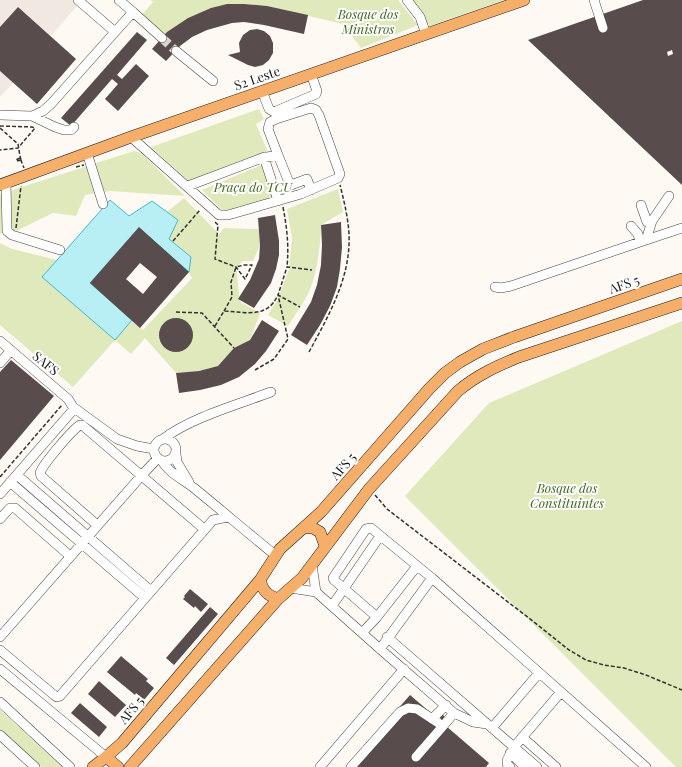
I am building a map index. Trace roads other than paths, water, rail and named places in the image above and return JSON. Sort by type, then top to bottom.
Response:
[{"type":"main road","name":"S2 Leste","points":[[3,184],[131,137],[524,0]]},
{"type":"main road","name":"AFS 5","points":[[93,767],[122,743],[260,580],[275,555],[290,539],[305,528],[326,506],[428,389],[445,373],[460,362],[483,349],[682,279]]},
{"type":"main road","points":[[130,767],[278,599],[302,578],[369,489],[454,396],[472,379],[520,357],[682,303]]},
{"type":"main road","points":[[305,528],[313,528],[320,532],[325,546]]},
{"type":"main road","points":[[260,580],[262,588],[266,593],[278,599]]},
{"type":"main road","points":[[106,757],[118,767]]},
{"type":"street","points":[[78,0],[115,32]]},
{"type":"street","points":[[119,0],[162,38]]},
{"type":"street","points":[[407,0],[420,17],[426,34]]},
{"type":"street","points":[[594,0],[603,28]]},
{"type":"street","points":[[32,116],[43,111],[51,104],[133,12]]},
{"type":"street","points":[[176,51],[213,81]]},
{"type":"street","points":[[262,91],[269,109],[274,112],[316,94],[317,91],[311,74]]},
{"type":"street","points":[[131,137],[188,186],[216,213],[228,215],[281,204],[338,178],[340,174],[319,115],[316,110],[311,108],[270,122],[268,129],[290,185]]},
{"type":"street","points":[[0,115],[32,116],[64,130],[71,130],[74,127]]},
{"type":"street","points":[[87,153],[103,204]]},
{"type":"street","points":[[188,186],[264,157],[278,155]]},
{"type":"street","points":[[264,157],[275,191],[281,204]]},
{"type":"street","points":[[275,191],[307,179],[311,190]]},
{"type":"street","points":[[3,184],[6,228],[12,235],[60,250]]},
{"type":"street","points":[[643,241],[652,221],[669,196]]},
{"type":"street","points":[[641,205],[647,222]]},
{"type":"street","points":[[631,226],[643,241]]},
{"type":"street","points":[[495,287],[502,288],[511,286],[682,228]]},
{"type":"street","name":"SAFS","points":[[0,341],[68,399],[73,407],[117,439],[137,446],[154,449]]},
{"type":"street","points":[[0,363],[11,350]]},
{"type":"street","points":[[271,392],[196,420],[170,433],[157,443],[154,453],[165,467],[192,487],[275,555]]},
{"type":"street","points":[[0,494],[73,410],[73,407]]},
{"type":"street","points":[[160,459],[168,461],[174,457],[180,438],[186,427],[196,420]]},
{"type":"street","points":[[97,525],[41,476],[40,473],[69,435],[79,425],[82,425],[204,529]]},
{"type":"street","points":[[163,439],[173,442],[176,451],[176,462],[192,487]]},
{"type":"street","points":[[0,637],[97,525],[142,475],[160,459]]},
{"type":"street","points":[[13,478],[148,594]]},
{"type":"street","points":[[0,519],[10,508],[15,508],[70,556]]},
{"type":"street","points":[[0,650],[54,695],[57,697],[60,696],[204,529],[213,520],[228,517]]},
{"type":"street","points":[[377,617],[334,580],[334,575],[366,529],[371,528],[432,578],[646,767]]},
{"type":"street","points":[[332,606],[380,536]]},
{"type":"street","points":[[312,565],[316,592]]},
{"type":"street","points":[[362,633],[377,617],[417,566]]},
{"type":"street","points":[[380,649],[387,637],[432,578]]},
{"type":"street","points":[[291,588],[316,592],[454,713],[473,722],[489,726]]},
{"type":"street","points":[[387,637],[489,726],[512,750],[525,767]]},
{"type":"street","points":[[0,669],[106,757]]},
{"type":"street","points":[[320,767],[404,669]]},
{"type":"street","points":[[489,726],[539,673]]},
{"type":"street","points":[[510,767],[507,760],[512,750],[561,692]]},
{"type":"street","points":[[0,702],[70,767]]},
{"type":"street","points":[[432,719],[446,705]]},
{"type":"street","points":[[351,767],[400,712],[408,708],[417,709],[443,726]]},
{"type":"street","points":[[416,757],[454,713]]},
{"type":"street","points":[[0,734],[35,767]]},
{"type":"street","points":[[522,737],[556,767]]},
{"type":"street","points":[[512,750],[537,767]]},
{"type":"water","points":[[110,200],[129,216],[152,201],[178,220],[169,239],[191,257],[189,272],[139,228],[90,283],[132,320],[115,340],[42,277]]},
{"type":"tunnel","points":[[162,38],[176,51]]},
{"type":"park label","name":"Bosque dos Ministros","points":[[368,22]]},
{"type":"park label","name":"Praça do TCU","points":[[253,187]]},
{"type":"park label","name":"Bosque dos Constituintes","points":[[567,496]]}]
